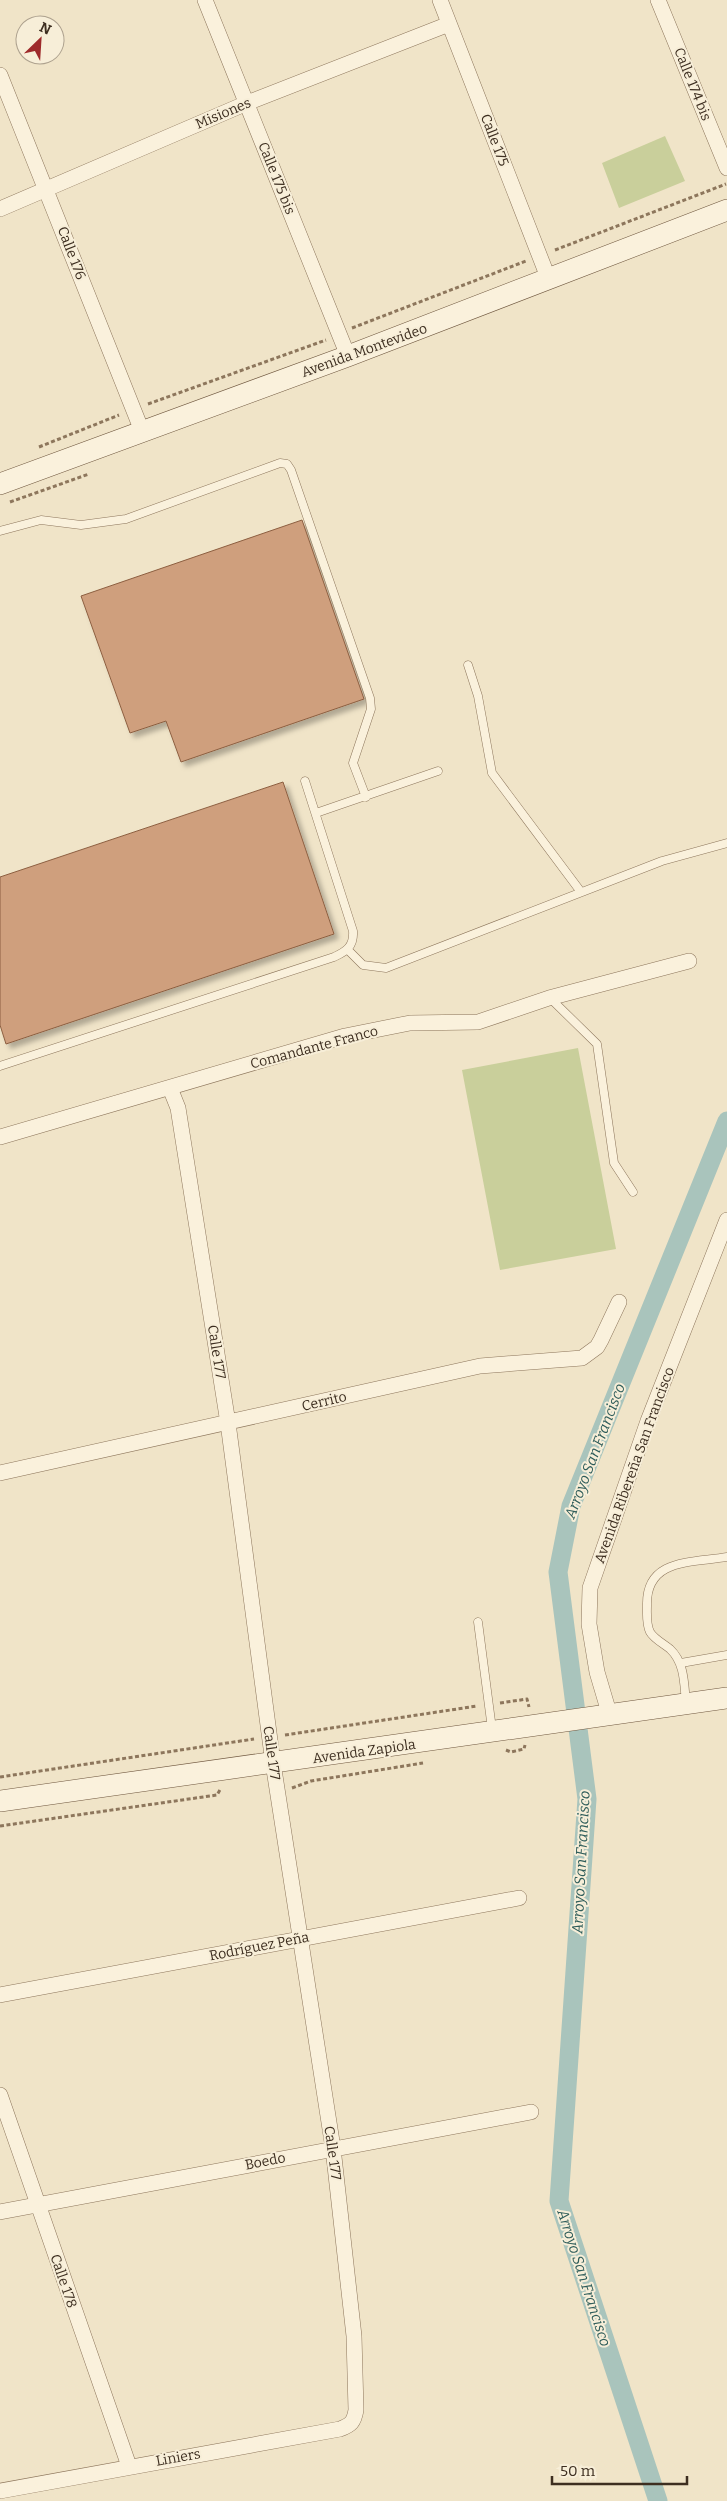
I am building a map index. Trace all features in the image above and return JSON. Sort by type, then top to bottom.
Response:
[{"type":"street","name":"Calle 175 bis","points":[[205,0],[348,356]]},
{"type":"street","name":"Calle 175","points":[[440,0],[549,280]]},
{"type":"street","name":"Calle 174 bis","points":[[658,0],[727,168]]},
{"type":"street","name":"Misiones","points":[[0,209],[247,103],[449,24]]},
{"type":"street","name":"Calle 176","points":[[0,75],[48,190],[142,431]]},
{"type":"street","name":"Avenida Montevideo","points":[[0,484],[348,356],[727,210]]},
{"type":"street","name":"Comandante Franco","points":[[0,1137],[345,1036],[410,1023],[478,1022],[549,998],[689,961]]},
{"type":"street","name":"Calle 177","points":[[170,1088],[178,1108],[228,1423],[273,1763],[302,1938],[333,2148],[354,2336],[356,2410],[354,2420]]},
{"type":"street","name":"Avenida Ribereña San Francisco","points":[[602,1717],[589,1624],[590,1588],[648,1421],[727,1220]]},
{"type":"street","name":"Cerrito","points":[[0,1473],[480,1366],[582,1358],[597,1347],[619,1302]]},
{"type":"street","name":"Avenida Zapiola","points":[[0,1801],[727,1698]]},
{"type":"street","name":"Rodríguez Peña","points":[[0,1995],[519,1898]]},
{"type":"street","name":"Calle 178","points":[[0,2096],[129,2466]]},
{"type":"street","name":"Boedo","points":[[0,2212],[531,2112]]},
{"type":"street","name":"Liniers","points":[[0,2490],[340,2429],[350,2426],[354,2420]]},
{"type":"lane","points":[[0,531],[41,520],[81,525],[126,519],[280,463],[287,464],[291,470],[370,698],[371,709],[353,763],[366,797]]},
{"type":"lane","points":[[468,665],[478,696],[492,773],[581,892]]},
{"type":"lane","points":[[316,813],[438,771]]},
{"type":"lane","points":[[0,1066],[325,960],[348,950],[354,940],[354,931],[306,781]]},
{"type":"lane","points":[[348,950],[363,966],[386,968],[662,861],[727,843]]},
{"type":"lane","points":[[549,998],[597,1044],[614,1163],[634,1192]]},
{"type":"lane","points":[[686,1705],[681,1663],[651,1633],[648,1624],[647,1594],[650,1581],[667,1566],[727,1557]]},
{"type":"lane","points":[[478,1622],[492,1732]]},
{"type":"lane","points":[[681,1663],[727,1655]]},
{"type":"path","points":[[36,448],[134,409],[339,334],[727,184]]},
{"type":"green space","points":[[665,136],[685,181],[619,208],[602,163]]},
{"type":"green space","points":[[578,1048],[616,1249],[500,1270],[462,1070]]},
{"type":"building","points":[[302,520],[364,699],[181,762],[166,721],[130,733],[81,596]]},
{"type":"building","points":[[283,782],[334,934],[6,1044],[0,1025],[0,877]]},
{"type":"waterway","name":"Arroyo San Francisco","points":[[658,2501],[559,2201],[587,1799],[558,1572],[571,1506],[727,1121]]}]
